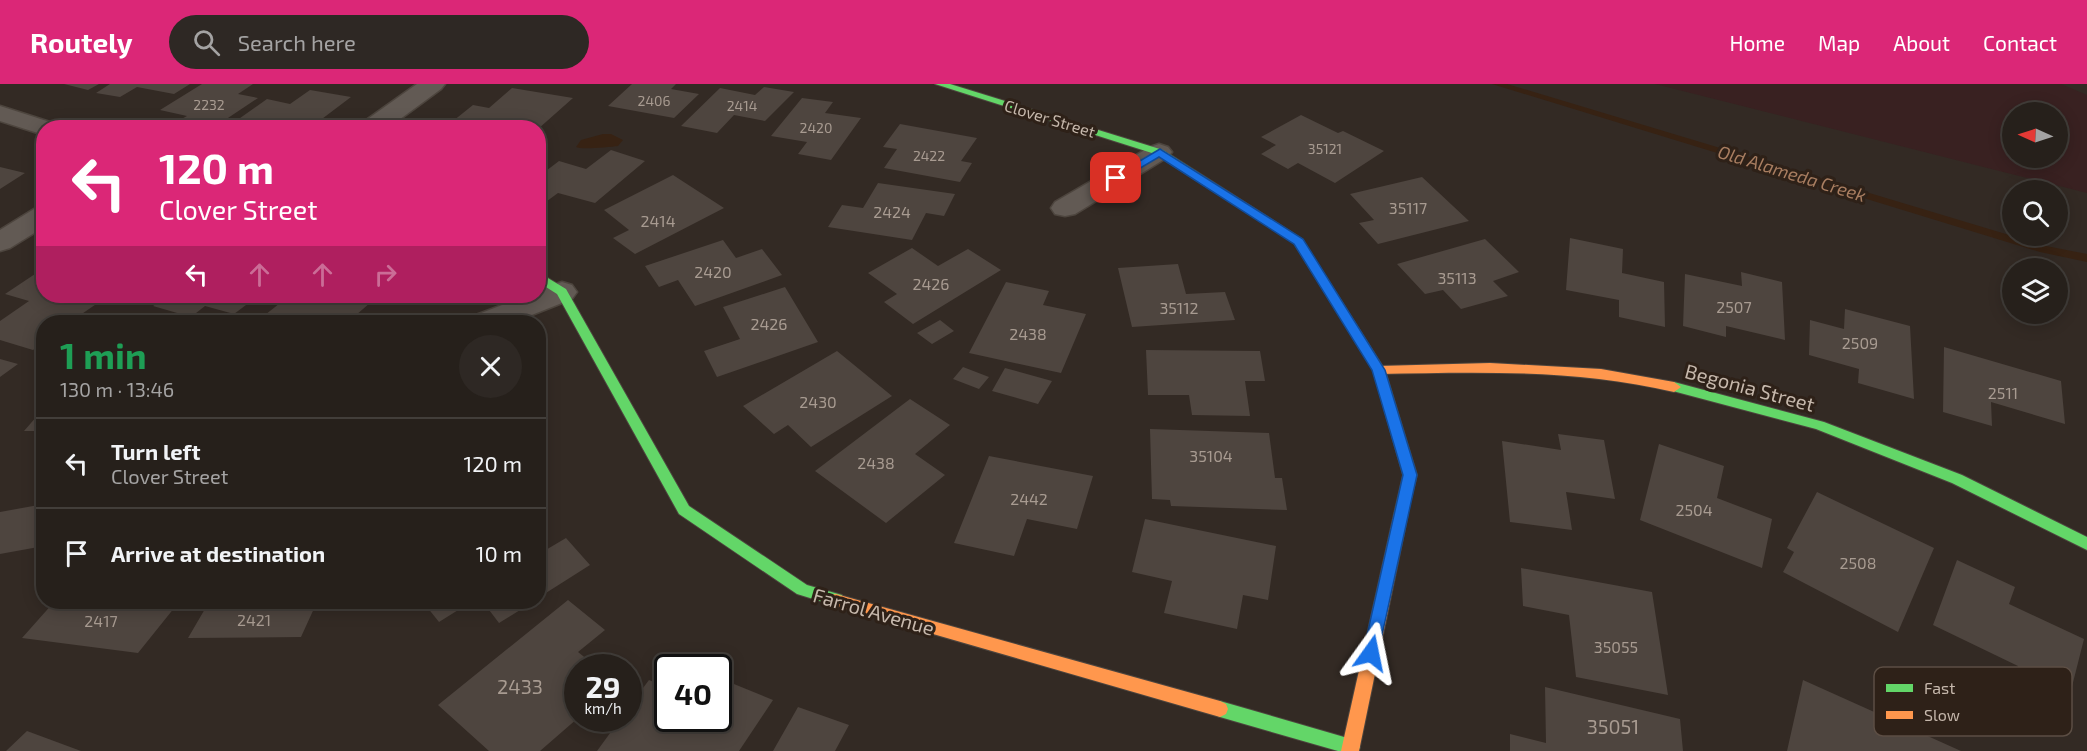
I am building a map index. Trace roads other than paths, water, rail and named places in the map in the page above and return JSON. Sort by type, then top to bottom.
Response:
[{"type":"street","points":[[383,120],[433,84]]},
{"type":"street","name":"Clover Street","points":[[940,84],[1160,153],[1298,241],[1379,370],[1410,475],[1351,749]]},
{"type":"street","points":[[0,113],[36,125]]},
{"type":"street","points":[[1065,208],[1160,153]]},
{"type":"street","points":[[0,243],[36,220]]},
{"type":"street","name":"Farrol Avenue","points":[[550,284],[684,510],[802,590],[1351,749]]},
{"type":"street","points":[[499,315],[518,303]]},
{"type":"street","name":"Begonia Street","points":[[1379,370],[1546,367],[1633,376],[1819,425],[1957,479],[2087,544]]},
{"type":"waterway","name":"Old Alameda Creek","points":[[1497,84],[2044,249],[2087,258]]}]
